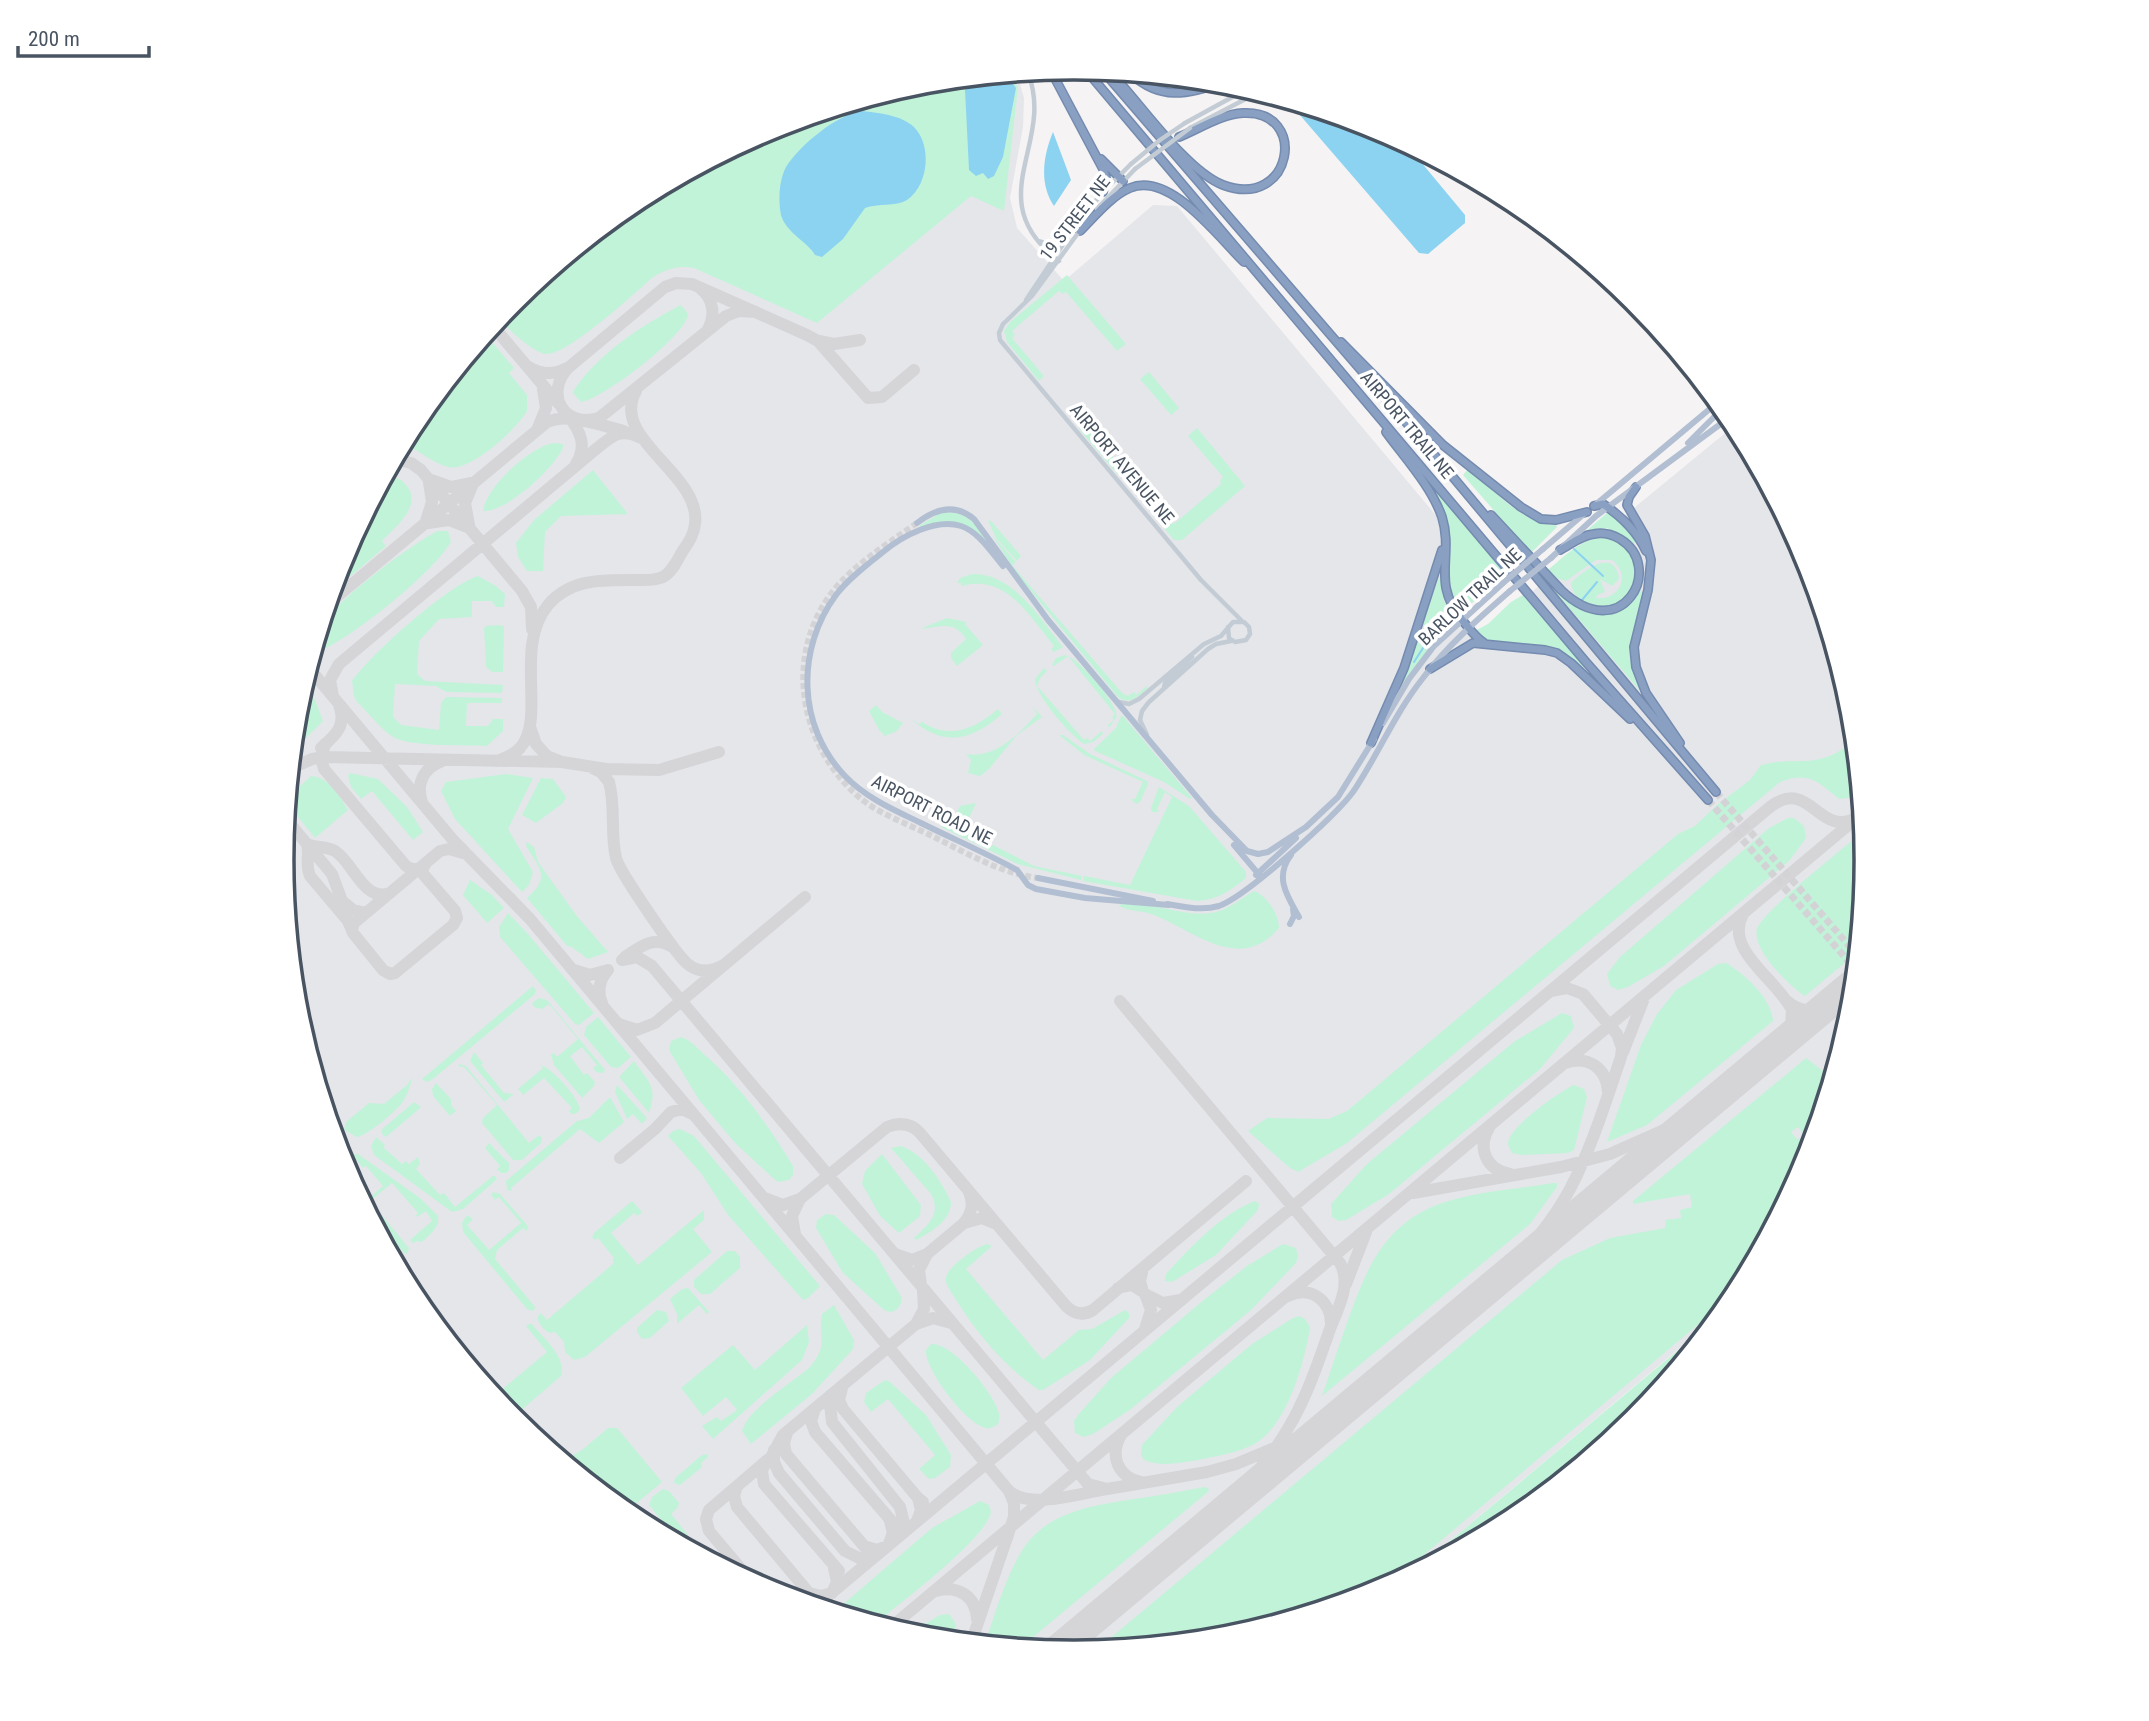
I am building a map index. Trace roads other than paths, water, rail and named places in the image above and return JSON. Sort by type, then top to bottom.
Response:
[{"type":"highway","points":[[1056,81],[1106,178],[1103,192]]},
{"type":"highway","name":"AIRPORT TRAIL NE","points":[[1095,81],[1642,727],[1708,800]]},
{"type":"highway","name":"AIRPORT TRAIL NE","points":[[1115,82],[1312,316],[1443,464],[1716,792]]},
{"type":"highway","points":[[1116,82],[1188,159],[1203,173],[1223,185],[1242,189],[1256,188],[1272,180],[1284,162],[1283,135],[1274,123],[1257,113],[1229,116],[1173,139]]},
{"type":"highway","points":[[1144,84],[1169,93],[1196,90]]},
{"type":"highway","points":[[1092,147],[1120,179]]},
{"type":"highway","points":[[1078,228],[1124,191],[1142,185],[1155,186],[1170,193],[1190,209],[1274,292]]},
{"type":"highway","points":[[1312,316],[1356,356],[1443,445],[1521,508],[1533,515],[1556,520],[1587,512]]},
{"type":"highway","points":[[1349,380],[1431,496],[1443,520],[1446,594],[1451,606],[1468,628],[1484,643],[1497,647],[1536,648],[1557,653],[1642,727]]},
{"type":"highway","points":[[1443,464],[1572,600],[1587,608],[1603,611],[1627,601],[1636,589],[1639,573],[1637,558],[1618,537],[1592,534],[1560,550]]},
{"type":"highway","points":[[1636,487],[1629,497],[1628,505],[1647,542],[1651,560],[1648,590],[1634,646],[1636,667],[1642,686],[1655,709],[1704,778]]},
{"type":"highway","points":[[1594,506],[1603,505],[1608,508],[1636,533],[1650,569]]},
{"type":"highway","points":[[1371,743],[1404,668],[1444,543]]},
{"type":"highway","points":[[1430,669],[1467,646],[1484,643]]},
{"type":"main road","name":"BARLOW TRAIL NE","points":[[1212,816],[1240,846],[1258,854],[1273,849],[1306,827],[1338,797],[1417,668],[1434,646],[1503,583],[1709,408]]},
{"type":"main road","points":[[1680,452],[1715,416]]},
{"type":"main road","name":"BARLOW TRAIL NE","points":[[1258,877],[1307,838],[1347,799],[1402,708],[1430,669],[1468,628],[1551,558],[1570,538],[1680,452],[1721,424]]},
{"type":"main road","points":[[1714,429],[1722,426]]},
{"type":"main road","name":"AIRPORT ROAD NE","points":[[917,523],[925,516],[940,510],[952,509],[969,514],[1016,579]]},
{"type":"main road","name":"AIRPORT ROAD NE","points":[[1212,816],[1016,579],[977,536],[958,525],[934,526],[894,543],[841,589],[817,628],[809,654],[807,684],[811,714],[818,736],[840,771],[883,805],[1017,870],[1033,888],[1085,898],[1212,908],[1233,900],[1258,877]]},
{"type":"main road","points":[[1212,816],[1258,877],[1306,827]]},
{"type":"main road","points":[[1290,924],[1294,912],[1283,883],[1284,869],[1289,857],[1307,838]]},
{"type":"main road","name":"AIRPORT ROAD NE","points":[[1038,878],[1169,905]]},
{"type":"main road","points":[[1289,898],[1299,917]]},
{"type":"street","points":[[1031,82],[1034,91],[1034,114],[1020,200],[1023,216],[1038,240],[1057,259]]},
{"type":"street","name":"19 STREET NE","points":[[1078,228],[1120,179],[1160,140],[1234,97]]},
{"type":"street","points":[[1191,130],[1246,100]]},
{"type":"street","name":"19 STREET NE","points":[[1133,166],[1173,139]]},
{"type":"street","name":"19 STREET NE","points":[[1002,343],[999,333],[1003,324],[1026,300],[1103,192],[1120,179]]},
{"type":"street","points":[[1038,240],[1047,244],[1055,243],[1078,228]]},
{"type":"street","name":"AIRPORT AVENUE NE","points":[[1002,343],[1222,603],[1241,620]]},
{"type":"street","name":"AIRPORT AVENUE NE","points":[[1222,603],[1229,625]]},
{"type":"street","points":[[1113,697],[1123,703],[1134,702],[1204,644],[1221,636],[1229,625],[1241,620],[1247,624],[1250,634],[1242,642],[1232,640],[1208,649],[1145,706],[1140,720],[1150,742]]},
{"type":"street","points":[[1229,625],[1228,634],[1232,640]]},
{"type":"street","points":[[1164,688],[1165,683],[1194,653]]},
{"type":"water","points":[[1013,83],[1016,88],[1003,157],[994,176],[988,179],[983,173],[976,176],[969,170],[965,90]]},
{"type":"water","points":[[863,111],[896,117],[914,127],[924,144],[924,175],[920,185],[907,200],[865,208],[843,239],[822,257],[815,255],[784,221],[780,203],[782,178],[786,167],[800,150],[831,124]]},
{"type":"water","points":[[1299,114],[1373,140],[1421,162],[1465,215],[1465,223],[1428,254],[1419,253]]},
{"type":"water","points":[[1053,132],[1071,180],[1054,206],[1044,179],[1047,151]]},
{"type":"waterway","points":[[1574,549],[1603,576]]},
{"type":"waterway","points":[[1582,600],[1597,582]]},
{"type":"waterway","points":[[1414,662],[1432,634]]},
{"type":"tunnel","points":[[917,523],[856,568],[838,585],[820,611],[809,638],[804,667],[804,696],[811,724],[822,751],[839,776],[868,804],[982,861],[1010,872],[1038,878]]},
{"type":"tunnel","points":[[1716,792],[1850,946]]},
{"type":"tunnel","points":[[1708,800],[1848,961]]}]
